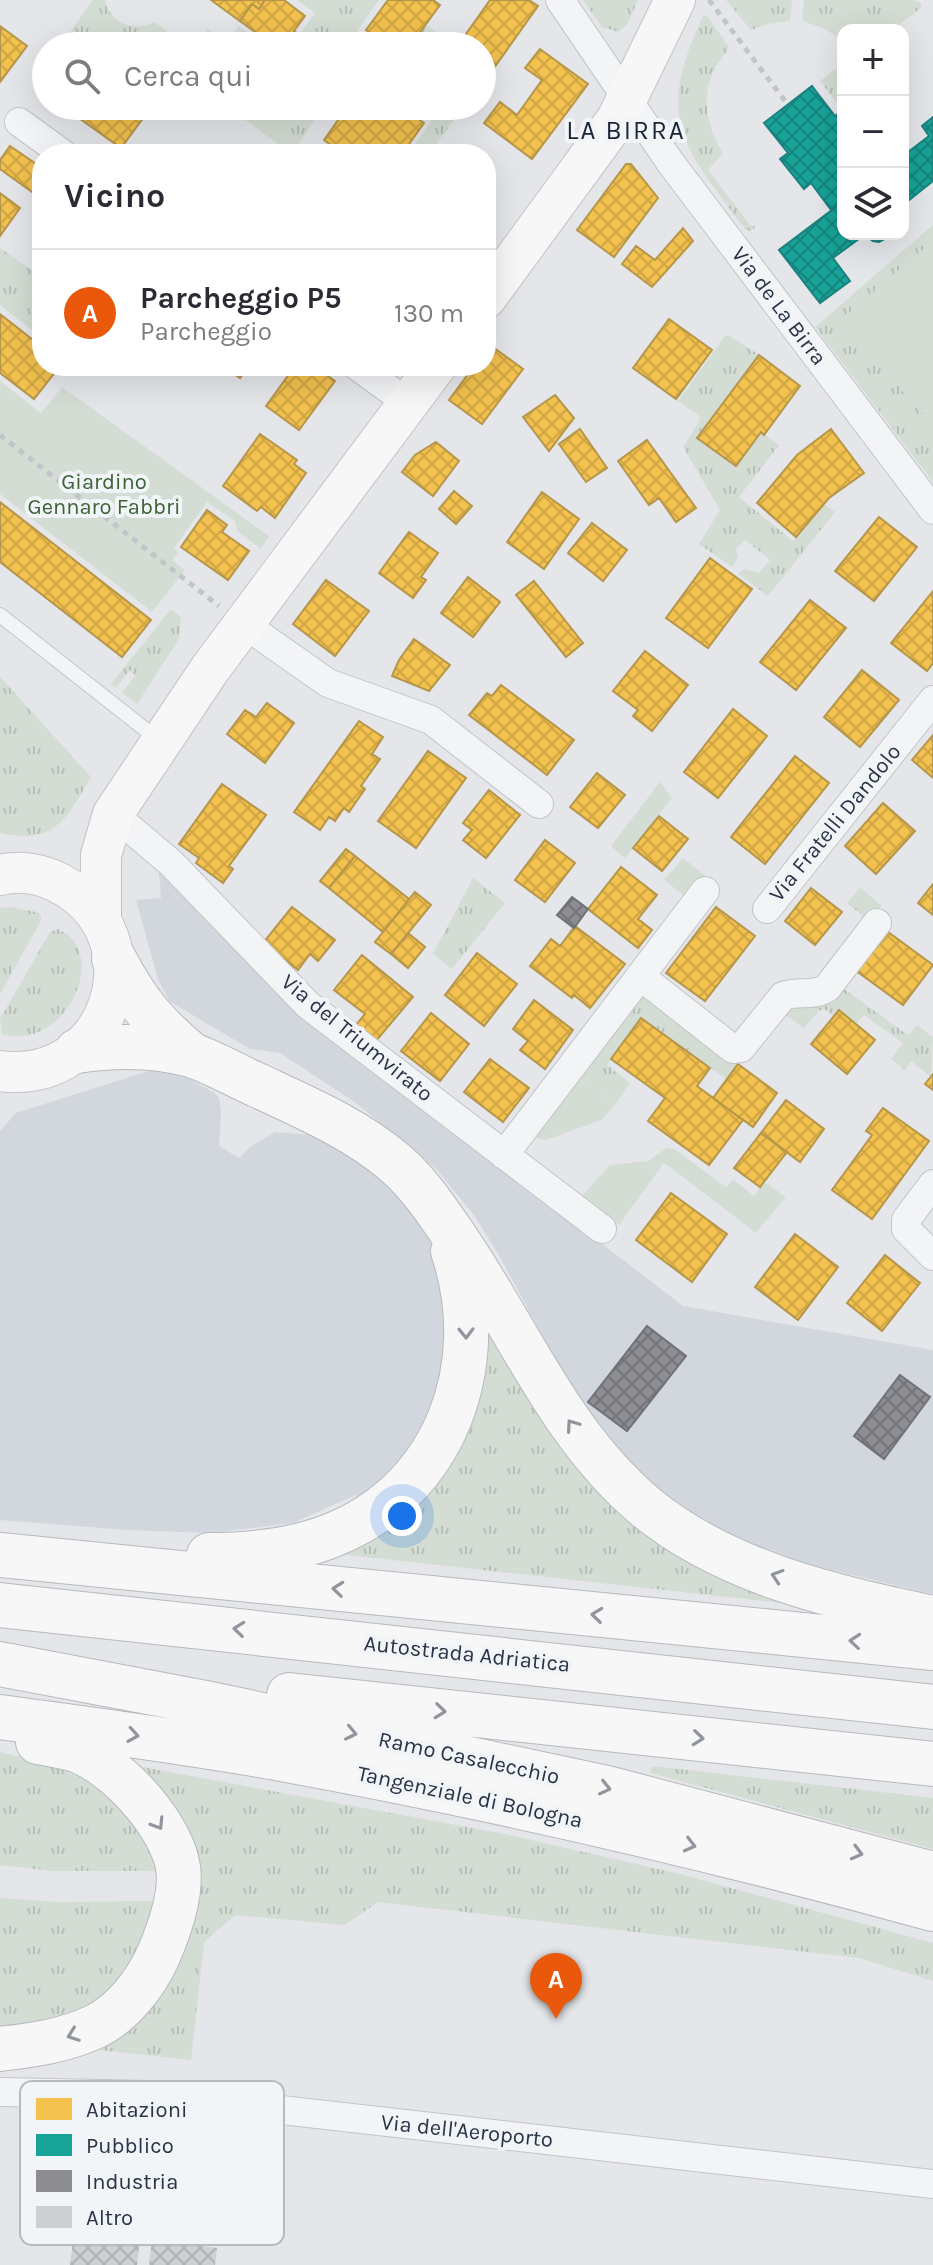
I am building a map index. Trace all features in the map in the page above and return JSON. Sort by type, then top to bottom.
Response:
[{"type":"highway","points":[[107,940],[131,991],[151,1018],[193,1056]]},
{"type":"highway","points":[[77,1051],[133,1046],[193,1056],[304,1106],[373,1146],[409,1176],[433,1205],[487,1284],[529,1359],[585,1444],[647,1507],[718,1554],[829,1594],[933,1618]]},
{"type":"highway","points":[[0,1547],[190,1555],[267,1552],[329,1537],[380,1509],[401,1491],[438,1444],[458,1399],[464,1374],[464,1292],[449,1238],[433,1205]]},
{"type":"highway","points":[[0,1555],[933,1648]]},
{"type":"highway","name":"Autostrada Adriatica","points":[[0,1605],[933,1707]]},
{"type":"highway","points":[[0,1664],[933,1764]]},
{"type":"highway","name":"Ramo Casalecchio","points":[[0,1664],[475,1759],[723,1817],[933,1874]]},
{"type":"highway","points":[[651,1674],[933,1684]]},
{"type":"highway","name":"Tangenziale di Bologna","points":[[0,1717],[281,1759],[489,1800],[662,1838],[933,1909]]},
{"type":"highway","points":[[0,1734],[76,1750],[124,1780],[159,1823],[177,1863],[176,1898],[168,1933],[152,1970],[129,2001],[97,2026],[46,2044],[0,2049]]},
{"type":"main road","points":[[496,285],[591,158],[628,99],[675,0]]},
{"type":"main road","points":[[6,873],[65,854],[113,814],[234,616],[428,376]]},
{"type":"main road","points":[[6,1075],[52,1064],[77,1051],[97,1030],[112,999],[101,855],[113,814]]},
{"type":"main road","points":[[6,873],[35,874],[66,887],[81,897],[107,940]]},
{"type":"street","name":"Via de La Birra","points":[[560,0],[670,162],[933,510]]},
{"type":"street","points":[[19,122],[49,144]]},
{"type":"street","points":[[371,376],[408,403]]},
{"type":"street","points":[[234,616],[328,683],[431,720],[539,804]]},
{"type":"street","name":"Via Fratelli Dandolo","points":[[767,909],[933,700]]},
{"type":"street","name":"Via del Triumvirato","points":[[113,814],[171,863],[308,1005],[602,1229]]},
{"type":"street","points":[[504,1155],[705,891]]},
{"type":"street","points":[[640,976],[733,1049],[741,1048],[783,996],[820,993],[827,988],[877,923]]},
{"type":"street","points":[[933,1184],[906,1220],[906,1229],[933,1256]]},
{"type":"street","name":"Via dell'Aeroporto","points":[[0,2092],[20,2092]]},
{"type":"street","name":"Via dell'Aeroporto","points":[[284,2110],[933,2184]]},
{"type":"lane","points":[[0,615],[160,741]]},
{"type":"path","points":[[709,0],[788,105]]},
{"type":"path","points":[[0,435],[234,616]]},
{"type":"shaded area","points":[[159,871],[291,1005],[683,1306],[933,1350],[933,1594],[810,1565],[737,1538],[691,1512],[653,1485],[610,1444],[574,1395],[499,1255],[474,1215],[437,1170],[356,1103],[280,1053],[250,1049],[169,1001],[158,979],[136,900],[161,898]]},
{"type":"shaded area","points":[[155,1069],[187,1078],[215,1093],[221,1110],[219,1146],[239,1158],[250,1147],[275,1132],[313,1135],[356,1158],[406,1200],[435,1243],[451,1295],[441,1408],[364,1506],[356,1495],[293,1523],[209,1533],[0,1520],[0,1131],[16,1113]]},
{"type":"green space","points":[[93,0],[105,0],[112,15],[124,24],[138,26],[154,22],[168,32],[70,32]]},
{"type":"green space","points":[[297,0],[379,0],[358,32],[301,32],[315,13]]},
{"type":"green space","points":[[583,0],[638,0],[627,25],[618,32],[602,27]]},
{"type":"green space","points":[[726,0],[792,0],[790,21],[751,30]]},
{"type":"green space","points":[[804,0],[914,0],[922,4],[900,24],[837,24],[837,37],[823,28],[802,21]]},
{"type":"green space","points":[[703,16],[707,16],[729,47],[715,68],[708,89],[709,122],[723,153],[708,170],[750,225],[756,227],[750,231],[745,229],[705,175],[682,130],[678,107],[680,81]]},
{"type":"green space","points":[[426,25],[436,32],[421,32]]},
{"type":"green space","points":[[837,68],[837,102],[820,81]]},
{"type":"green space","points":[[246,120],[315,120],[298,144],[278,144]]},
{"type":"green space","points":[[432,120],[454,120],[436,144],[415,144]]},
{"type":"green space","points":[[933,225],[933,482],[815,327]]},
{"type":"green space","points":[[933,240],[933,426],[841,320]]},
{"type":"green space","points":[[0,248],[32,270],[32,330],[0,305]]},
{"type":"green space","points":[[725,336],[730,336],[759,355],[697,438],[735,466],[761,432],[779,445],[739,497],[793,541],[824,504],[835,512],[768,596],[738,574],[743,569],[759,573],[770,560],[745,540],[736,549],[738,557],[732,567],[699,544],[720,510],[683,447],[700,420],[699,416],[678,401]]},
{"type":"green space","name":"Giardino Gennaro Fabbri","points":[[0,381],[41,413],[62,387],[269,536],[261,549],[237,530],[235,521],[207,502],[174,548],[178,553],[172,560],[185,570],[152,612],[0,494]]},
{"type":"green space","points":[[171,609],[181,617],[179,639],[137,704],[122,693],[135,676],[130,670],[116,688],[111,684]]},
{"type":"green space","points":[[0,677],[91,777],[66,816],[47,832],[19,836],[0,833]]},
{"type":"green space","points":[[660,782],[672,798],[625,858],[611,846]]},
{"type":"green space","points":[[683,858],[707,877],[689,899],[664,880]]},
{"type":"green space","points":[[473,878],[505,903],[452,969],[433,954]]},
{"type":"green space","points":[[860,887],[881,905],[869,921],[847,903]]},
{"type":"green space","points":[[0,908],[36,912],[41,915],[41,921],[0,994]]},
{"type":"green space","points":[[58,929],[74,941],[81,959],[81,978],[74,998],[61,1016],[44,1029],[24,1036],[2,1034],[0,1019],[50,932]]},
{"type":"green space","points":[[840,989],[908,1035],[917,1025],[933,1037],[931,1077],[911,1061],[905,1070],[891,1059],[903,1043],[864,1015],[856,1024],[839,1010],[834,1016],[824,1009],[804,1028],[782,1013],[789,1005],[824,1006]]},
{"type":"green space","points":[[640,995],[650,996],[737,1065],[726,1079],[641,1018],[607,1065],[630,1083],[615,1105],[576,1077]]},
{"type":"green space","points":[[576,1077],[615,1105],[601,1120],[546,1140],[531,1137]]},
{"type":"green space","points":[[667,1148],[674,1149],[726,1187],[733,1179],[754,1196],[764,1182],[786,1197],[756,1233],[666,1164],[619,1225],[581,1197],[610,1165],[648,1161]]},
{"type":"green space","points":[[484,1324],[516,1365],[782,1597],[783,1603],[338,1554],[358,1542]]},
{"type":"green space","points":[[0,1752],[71,1773],[101,1791],[144,1837],[159,1871],[53,1871],[0,1865]]},
{"type":"green space","points":[[126,1764],[505,1834],[680,1874],[933,1943],[933,1981],[859,1958],[378,1902],[345,1925],[235,1915],[204,1942],[191,2060],[100,2050],[135,2027],[156,2002],[188,1935]]},
{"type":"green space","points":[[652,1766],[933,1798],[933,1849],[650,1773]]},
{"type":"green space","points":[[0,1898],[57,1902],[159,1901],[118,1998],[0,2040]]},
{"type":"building: Abitazioni","points":[[211,0],[265,0],[259,9],[252,4],[240,21]]},
{"type":"building: Abitazioni","points":[[265,0],[284,0],[305,16],[295,32],[255,32],[240,21],[252,4],[259,9]]},
{"type":"building: Abitazioni","points":[[388,0],[433,0],[440,5],[420,32],[366,30]]},
{"type":"building: Abitazioni","points":[[490,0],[529,0],[538,6],[496,65],[496,32],[467,32]]},
{"type":"building: Abitazioni","points":[[0,26],[27,46],[0,82]]},
{"type":"building: Abitazioni","points":[[540,49],[588,84],[532,159],[484,123],[496,120],[496,107],[500,102],[517,115],[542,80],[525,68]]},
{"type":"building: Abitazioni","points":[[82,120],[142,120],[124,144],[115,144]]},
{"type":"building: Abitazioni","points":[[338,120],[420,120],[424,123],[409,144],[329,144],[324,140]]},
{"type":"building: Abitazioni","points":[[10,146],[32,161],[32,192],[0,169],[0,160]]},
{"type":"building: Abitazioni","points":[[626,164],[631,164],[658,198],[614,257],[577,230]]},
{"type":"building: Abitazioni","points":[[0,193],[20,208],[0,236]]},
{"type":"building: Abitazioni","points":[[683,228],[693,241],[652,287],[622,264],[636,246],[655,260]]},
{"type":"building: Abitazioni","points":[[0,314],[32,339],[32,376],[52,376],[34,399],[0,373]]},
{"type":"building: Abitazioni","points":[[669,319],[712,350],[676,399],[633,368]]},
{"type":"building: Abitazioni","points":[[496,349],[523,369],[482,424],[449,400],[467,376],[496,376]]},
{"type":"building: Abitazioni","points":[[759,355],[800,386],[764,435],[761,432],[736,466],[697,438]]},
{"type":"building: Abitazioni","points":[[288,376],[328,376],[335,381],[299,430],[266,406]]},
{"type":"building: Abitazioni","points":[[555,395],[574,418],[549,451],[523,417]]},
{"type":"building: Abitazioni","points":[[580,429],[607,468],[586,482],[559,444]]},
{"type":"building: Abitazioni","points":[[831,429],[864,473],[829,498],[796,537],[757,503],[797,455]]},
{"type":"building: Abitazioni","points":[[260,434],[297,460],[294,464],[306,473],[275,518],[261,507],[257,511],[223,486]]},
{"type":"building: Abitazioni","points":[[647,440],[696,508],[676,522],[659,498],[649,505],[618,461]]},
{"type":"building: Abitazioni","points":[[436,442],[459,461],[433,496],[402,472],[415,455]]},
{"type":"building: Abitazioni","points":[[454,491],[472,506],[456,524],[439,509]]},
{"type":"building: Abitazioni","points":[[542,492],[579,519],[544,569],[507,542]]},
{"type":"building: Abitazioni","points":[[0,502],[151,620],[122,657],[0,562]]},
{"type":"building: Abitazioni","points":[[207,510],[227,525],[222,532],[249,551],[228,580],[181,547]]},
{"type":"building: Abitazioni","points":[[879,517],[917,547],[874,601],[835,571]]},
{"type":"building: Abitazioni","points":[[592,523],[627,550],[603,581],[568,553]]},
{"type":"building: Abitazioni","points":[[409,532],[438,553],[421,577],[426,580],[413,598],[379,573]]},
{"type":"building: Abitazioni","points":[[710,558],[752,589],[708,648],[666,618]]},
{"type":"building: Abitazioni","points":[[468,577],[500,602],[473,637],[441,613]]},
{"type":"building: Abitazioni","points":[[326,580],[369,611],[335,656],[293,624]]},
{"type":"building: Abitazioni","points":[[534,581],[583,643],[566,657],[516,595]]},
{"type":"building: Abitazioni","points":[[933,591],[933,663],[927,671],[891,643]]},
{"type":"building: Abitazioni","points":[[810,600],[846,628],[796,690],[760,662]]},
{"type":"building: Abitazioni","points":[[414,639],[450,665],[429,691],[392,676]]},
{"type":"building: Abitazioni","points":[[645,651],[688,685],[652,731],[633,716],[638,710],[613,691]]},
{"type":"building: Abitazioni","points":[[862,670],[899,700],[860,747],[824,717]]},
{"type":"building: Abitazioni","points":[[501,685],[574,740],[547,775],[469,715],[487,693],[492,696]]},
{"type":"building: Abitazioni","points":[[267,703],[294,723],[265,763],[227,734],[245,710],[256,717]]},
{"type":"building: Abitazioni","points":[[733,709],[767,736],[718,798],[684,772]]},
{"type":"building: Abitazioni","points":[[359,721],[383,737],[372,754],[380,759],[361,786],[365,789],[349,812],[344,808],[335,821],[329,817],[320,830],[294,812]]},
{"type":"building: Abitazioni","points":[[933,735],[933,778],[912,760]]},
{"type":"building: Abitazioni","points":[[428,751],[466,778],[416,848],[378,821]]},
{"type":"building: Abitazioni","points":[[795,756],[829,783],[765,864],[731,837]]},
{"type":"building: Abitazioni","points":[[597,773],[625,795],[598,828],[570,807]]},
{"type":"building: Abitazioni","points":[[222,784],[266,815],[229,866],[233,869],[223,883],[196,863],[199,858],[179,844]]},
{"type":"building: Abitazioni","points":[[489,790],[520,815],[486,858],[463,840],[472,830],[463,823]]},
{"type":"building: Abitazioni","points":[[883,803],[915,831],[876,874],[845,846]]},
{"type":"building: Abitazioni","points":[[659,816],[688,839],[662,871],[633,848]]},
{"type":"building: Abitazioni","points":[[545,840],[575,863],[545,902],[515,880]]},
{"type":"building: Abitazioni","points":[[346,849],[355,856],[329,888],[320,881]]},
{"type":"building: Abitazioni","points":[[355,856],[409,899],[383,932],[329,888]]},
{"type":"building: Abitazioni","points":[[621,867],[657,895],[638,919],[652,930],[638,948],[588,909]]},
{"type":"building: Abitazioni","points":[[933,884],[933,915],[918,903]]},
{"type":"building: Abitazioni","points":[[811,888],[842,912],[815,945],[785,921]]},
{"type":"building: Abitazioni","points":[[415,892],[431,905],[391,954],[375,942]]},
{"type":"building: Abitazioni","points":[[292,907],[335,940],[318,961],[310,954],[298,970],[263,943]]},
{"type":"building: Abitazioni","points":[[716,907],[755,936],[705,1001],[666,973]]},
{"type":"building: Abitazioni","points":[[575,926],[625,964],[590,1008],[530,966],[551,939],[560,946]]},
{"type":"building: Abitazioni","points":[[884,929],[933,965],[903,1005],[855,970]]},
{"type":"building: Abitazioni","points":[[408,933],[425,947],[408,968],[391,954]]},
{"type":"building: Abitazioni","points":[[477,953],[517,984],[484,1026],[445,995]]},
{"type":"building: Abitazioni","points":[[362,955],[413,997],[375,1042],[355,1026],[365,1014],[334,990]]},
{"type":"building: Abitazioni","points":[[534,1000],[573,1030],[545,1069],[520,1050],[528,1041],[513,1029]]},
{"type":"building: Abitazioni","points":[[839,1010],[875,1040],[847,1074],[811,1044]]},
{"type":"building: Abitazioni","points":[[431,1013],[469,1044],[440,1081],[401,1051]]},
{"type":"building: Abitazioni","points":[[641,1018],[710,1068],[697,1086],[743,1120],[709,1165],[648,1121],[665,1098],[611,1059]]},
{"type":"building: Abitazioni","points":[[490,1059],[529,1088],[503,1122],[464,1092]]},
{"type":"building: Abitazioni","points":[[738,1064],[777,1093],[753,1127],[713,1098]]},
{"type":"building: Abitazioni","points":[[933,1074],[933,1090],[925,1084]]},
{"type":"building: Abitazioni","points":[[786,1100],[824,1129],[800,1162],[761,1133]]},
{"type":"building: Abitazioni","points":[[883,1108],[929,1141],[872,1219],[832,1190],[872,1135],[866,1131]]},
{"type":"building: Abitazioni","points":[[761,1133],[787,1152],[760,1187],[734,1168]]},
{"type":"building: Abitazioni","points":[[671,1193],[727,1234],[692,1282],[636,1240]]},
{"type":"building: Abitazioni","points":[[795,1234],[838,1267],[798,1320],[755,1287]]},
{"type":"building: Abitazioni","points":[[885,1255],[920,1283],[882,1331],[847,1303]]},
{"type":"building: Pubblico","points":[[812,86],[835,116],[837,114],[837,206],[831,210],[811,183],[804,189],[780,159],[788,153],[764,123]]},
{"type":"building: Pubblico","points":[[933,117],[933,181],[909,200],[909,151],[929,136],[922,126]]},
{"type":"building: Pubblico","points":[[837,206],[837,240],[857,240],[833,258],[850,281],[820,303],[779,250]]},
{"type":"building: Industria","points":[[572,897],[588,909],[574,928],[557,915]]},
{"type":"building: Industria","points":[[647,1326],[686,1356],[627,1431],[588,1402]]},
{"type":"building: Industria","points":[[900,1375],[930,1397],[884,1459],[854,1436]]},
{"type":"building: Altro","points":[[72,2245],[139,2245],[137,2265],[70,2265]]},
{"type":"building: Altro","points":[[151,2245],[217,2248],[215,2265],[149,2265]]},
{"type":"place","name":"Parcheggio P5","points":[[556,2019]]},
{"type":"district","name":"LA BIRRA","points":[[626,130]]}]
